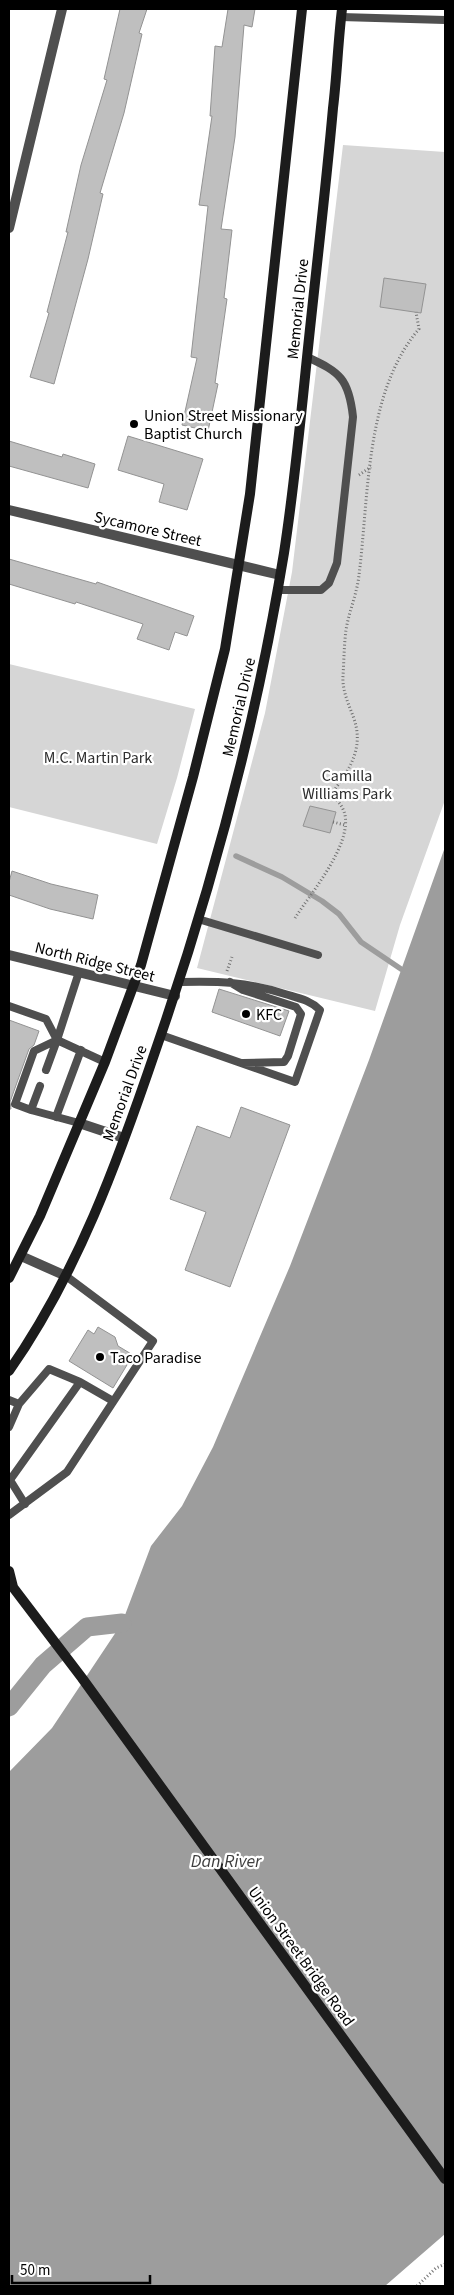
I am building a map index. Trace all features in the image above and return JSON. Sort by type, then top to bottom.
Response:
[{"type":"main road","name":"Memorial Drive","points":[[9,1278],[40,1216],[105,1062],[133,986],[155,918],[194,777],[225,649],[240,565],[272,303],[302,9]]},
{"type":"main road","name":"Memorial Drive","points":[[9,1371],[46,1314],[66,1276],[89,1227],[124,1138],[180,982],[240,763],[280,575],[295,473],[341,13]]},
{"type":"main road","points":[[9,1571],[13,1587]]},
{"type":"main road","name":"Union Street Bridge Road","points":[[13,1587],[82,1678],[445,2180]]},
{"type":"street","points":[[9,228],[62,9]]},
{"type":"street","name":"Sycamore Street","points":[[9,510],[280,575]]},
{"type":"street","name":"North Ridge Street","points":[[9,955],[175,996]]},
{"type":"street","points":[[79,1123],[124,1138]]},
{"type":"street","points":[[21,1256],[66,1276]]},
{"type":"lane","points":[[341,13],[384,13],[445,20]]},
{"type":"lane","points":[[277,590],[322,590],[329,583],[338,563],[353,417],[351,396],[342,379],[332,369],[307,357]]},
{"type":"lane","points":[[198,919],[318,954]]},
{"type":"lane","points":[[46,1070],[79,972]]},
{"type":"lane","points":[[228,981],[242,990],[296,1007],[301,1014],[288,1056],[284,1062],[239,1063]]},
{"type":"lane","points":[[161,1035],[295,1082],[320,1010],[306,1000],[263,986],[228,981],[180,982]]},
{"type":"lane","points":[[9,1006],[46,1019],[57,1040],[105,1062]]},
{"type":"lane","points":[[57,1040],[34,1051],[12,1103],[79,1123]]},
{"type":"lane","points":[[56,1117],[81,1050]]},
{"type":"lane","points":[[31,1110],[40,1086]]},
{"type":"lane","points":[[9,1516],[67,1472],[153,1341],[66,1276]]},
{"type":"lane","points":[[9,1427],[19,1404],[48,1369],[80,1382],[112,1402]]},
{"type":"lane","points":[[25,1504],[9,1480],[80,1382]]},
{"type":"lane","points":[[9,1400],[19,1404]]},
{"type":"path","points":[[330,794],[352,765],[357,749],[358,736],[343,679],[346,630],[359,577],[377,419],[383,393],[395,365],[419,329],[416,312]]},
{"type":"path","points":[[295,918],[341,844],[345,816],[341,806],[320,786]]},
{"type":"path","points":[[333,822],[344,825]]},
{"type":"path","points":[[417,2286],[436,2268],[445,2264]]},
{"type":"green space","name":"Camilla Williams Park","points":[[343,145],[445,152],[445,800],[400,925],[375,1011],[197,968],[265,713],[292,572]]},
{"type":"green space","name":"M.C. Martin Park","points":[[9,664],[195,709],[157,844],[9,807]]},
{"type":"water","name":"Dan River","points":[[445,847],[445,2234],[385,2286],[9,2286],[9,1772],[52,1728],[122,1623],[151,1546],[182,1506],[213,1447],[290,1266],[369,1060]]},
{"type":"building","points":[[120,9],[147,9],[139,33],[142,34],[124,113],[100,193],[103,194],[88,259],[54,384],[30,377],[49,313],[47,312],[68,232],[66,232],[81,165],[107,80],[104,79]]},
{"type":"building","points":[[228,9],[255,9],[252,27],[244,25],[235,137],[221,229],[232,230],[224,298],[227,299],[215,383],[218,384],[208,431],[182,425],[197,358],[191,357],[208,206],[199,205],[212,116],[210,116],[215,46],[222,47]]},
{"type":"building","points":[[384,278],[426,284],[421,313],[380,307]]},
{"type":"building","points":[[128,436],[203,459],[187,510],[159,502],[164,484],[118,470]]},
{"type":"building","points":[[9,441],[62,457],[63,454],[95,464],[88,488],[9,466]]},
{"type":"building","points":[[9,559],[96,584],[97,582],[194,616],[187,636],[175,632],[169,650],[137,639],[143,624],[76,602],[75,604],[9,584]]},
{"type":"building","points":[[310,806],[336,812],[330,833],[303,826]]},
{"type":"building","points":[[12,871],[51,884],[98,895],[93,919],[50,909],[9,895],[9,882]]},
{"type":"building","points":[[219,989],[289,1011],[280,1036],[212,1012]]},
{"type":"building","points":[[9,1020],[39,1031],[34,1045],[29,1049],[10,1102],[11,1109],[9,1109]]},
{"type":"building","points":[[241,1107],[290,1125],[230,1287],[185,1270],[206,1212],[170,1199],[197,1126],[230,1138]]},
{"type":"building","points":[[98,1327],[115,1337],[118,1346],[133,1355],[113,1388],[69,1361],[88,1330],[94,1334]]},
{"type":"waterway","points":[[236,856],[282,877],[322,901],[339,914],[361,942],[401,969]]},
{"type":"waterway","points":[[9,1707],[43,1665],[87,1627],[122,1623]]},
{"type":"place","name":"Union Street Missionary Baptist Church","points":[[134,424]]},
{"type":"place","name":"KFC","points":[[246,1014]]},
{"type":"place","name":"Taco Paradise","points":[[100,1357]]}]
